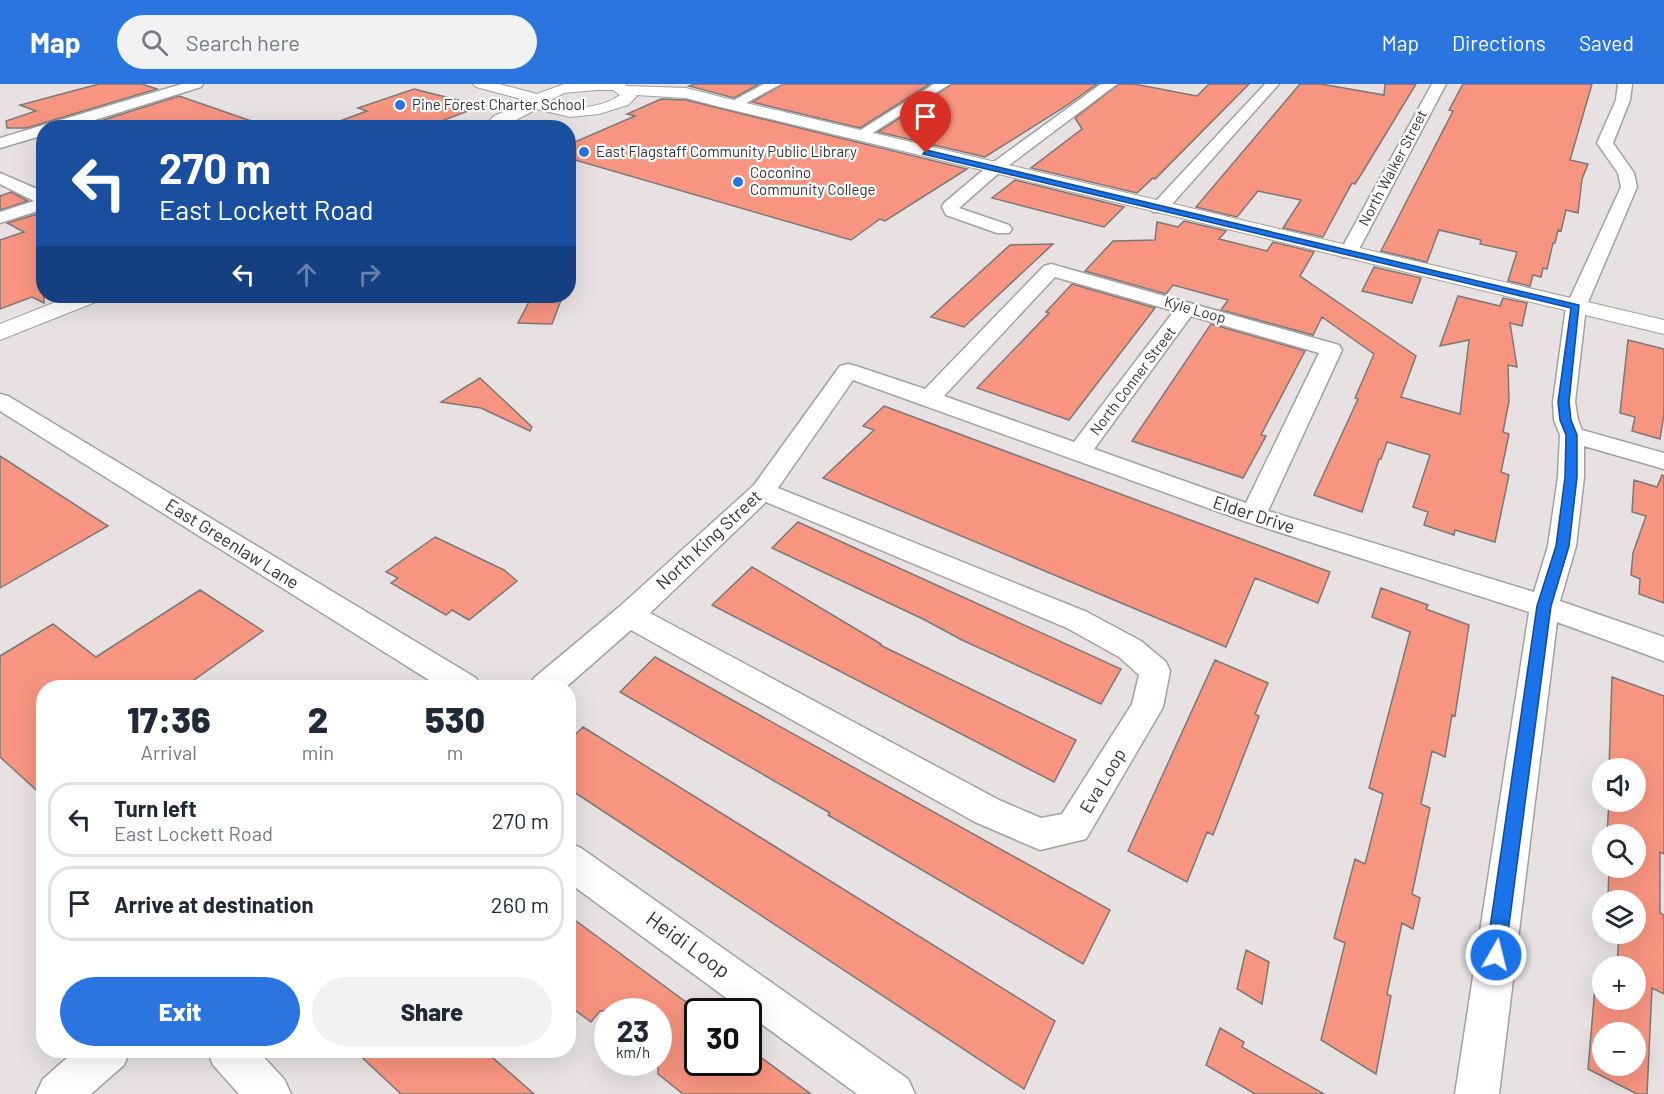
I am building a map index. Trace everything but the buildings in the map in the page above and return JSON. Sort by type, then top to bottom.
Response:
[{"type":"street","points":[[78,120],[196,84]]},
{"type":"street","points":[[482,84],[515,100],[554,111]]},
{"type":"street","points":[[515,84],[568,88]]},
{"type":"street","points":[[726,103],[774,84]]},
{"type":"street","points":[[858,136],[944,84]]},
{"type":"street","points":[[1003,229],[952,212],[950,207],[994,169],[1110,84]]},
{"type":"street","points":[[1159,208],[1272,84]]},
{"type":"street","name":"North Walker Street","points":[[1348,253],[1438,84]]},
{"type":"street","points":[[1477,1094],[1544,606],[1562,546],[1571,477],[1572,435],[1566,420],[1564,402],[1576,307],[1629,187],[1626,173],[1605,143],[1611,124],[1623,100],[1625,84]]},
{"type":"street","points":[[504,120],[554,91],[597,85],[672,98],[726,103],[994,169],[1664,327]]},
{"type":"street","points":[[523,120],[554,111],[592,110],[625,91]]},
{"type":"street","points":[[0,143],[36,132]]},
{"type":"street","points":[[0,178],[36,197]]},
{"type":"street","points":[[0,218],[36,204]]},
{"type":"street","name":"Kyle Loop","points":[[929,398],[1051,270],[1331,350],[1253,515]]},
{"type":"street","points":[[0,333],[73,303]]},
{"type":"street","name":"North Conner Street","points":[[1078,453],[1187,308]]},
{"type":"street","name":"Elder Drive","points":[[848,371],[1253,515],[1544,606],[1664,649]]},
{"type":"street","name":"North King Street","points":[[553,680],[629,615],[763,490],[848,371]]},
{"type":"street","name":"East Greenlaw Lane","points":[[0,401],[454,680]]},
{"type":"street","points":[[1572,435],[1664,462]]},
{"type":"street","name":"Eva Loop","points":[[629,615],[987,812],[1040,834],[1073,828],[1147,707],[1155,671],[1130,650],[1077,620],[763,490]]},
{"type":"street","name":"Heidi Loop","points":[[576,866],[893,1094]]},
{"type":"street","points":[[58,1094],[100,1058]]},
{"type":"street","points":[[235,1058],[269,1094]]},
{"type":"place","name":"Pine Forest Charter School","points":[[400,105]]},
{"type":"place","name":"East Flagstaff Community Public Library","points":[[584,152]]},
{"type":"place","name":"Coconino Community College","points":[[738,182]]},
{"type":"route","points":[[926,153],[1576,307],[1564,402],[1566,420],[1572,435],[1571,477],[1562,546],[1544,606],[1496,955]]}]
